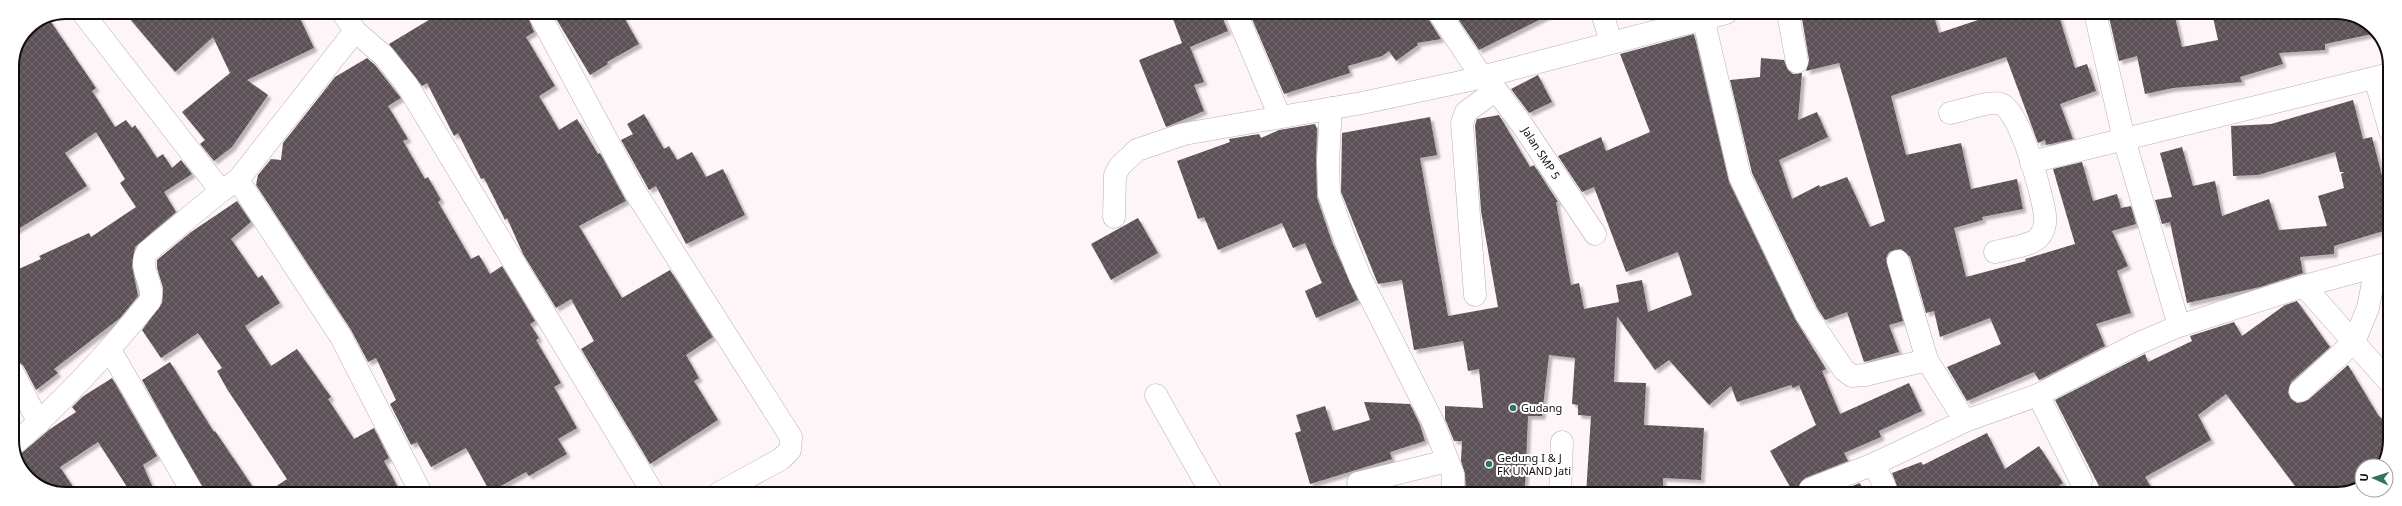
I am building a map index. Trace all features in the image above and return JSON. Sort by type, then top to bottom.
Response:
[{"type":"street","points":[[88,19],[230,185],[340,337],[418,487]]},
{"type":"street","points":[[347,19],[355,31],[384,56],[407,85],[649,487]]},
{"type":"street","points":[[542,19],[634,190],[791,437],[790,450],[781,459],[729,487]]},
{"type":"street","points":[[1239,19],[1280,116]]},
{"type":"street","name":"Jalan SMP 5","points":[[1443,19],[1489,83],[1524,126],[1595,234]]},
{"type":"street","points":[[1604,19],[1611,42]]},
{"type":"street","points":[[1114,217],[1115,175],[1120,166],[1138,150],[1184,134],[1280,116],[1489,83],[1611,42],[1692,19]]},
{"type":"street","points":[[1704,19],[1740,177],[1806,314],[1844,370],[1852,376],[1865,375],[1927,360]]},
{"type":"street","points":[[1789,19],[1797,62]]},
{"type":"street","points":[[2096,19],[2124,139],[2179,326]]},
{"type":"street","points":[[19,440],[39,423],[110,350],[151,298],[143,259],[147,252],[230,185],[355,31]]},
{"type":"street","points":[[2032,162],[2382,76]]},
{"type":"street","points":[[1475,295],[1462,123],[1466,112],[1489,83]]},
{"type":"street","points":[[1950,113],[2000,103],[2012,112],[2032,162],[2045,216],[2042,234],[2037,240],[1995,252]]},
{"type":"street","points":[[1330,108],[1328,160],[1329,194],[1360,277],[1433,422],[1453,474],[1453,487]]},
{"type":"street","points":[[1898,262],[1927,360],[1965,422]]},
{"type":"street","points":[[1815,487],[1874,464],[1965,422],[2038,395],[2139,343],[2179,326],[2304,286],[2383,265]]},
{"type":"street","points":[[2300,391],[2354,342],[2383,265]]},
{"type":"street","points":[[2304,286],[2383,375]]},
{"type":"street","points":[[110,350],[190,487]]},
{"type":"street","points":[[19,384],[39,423]]},
{"type":"street","points":[[1156,395],[1208,487]]},
{"type":"street","points":[[2038,395],[2081,481]]},
{"type":"street","points":[[1560,487],[1562,442]]},
{"type":"street","points":[[1358,483],[1447,461]]},
{"type":"street","points":[[1874,464],[1885,487]]},
{"type":"building","points":[[130,19],[300,19],[314,48],[247,80],[268,95],[232,147],[214,161],[200,144],[205,140],[182,112],[230,73],[213,37],[175,72]]},
{"type":"building","points":[[430,19],[529,19],[534,32],[526,37],[555,86],[539,96],[559,130],[577,119],[598,154],[600,153],[626,201],[579,226],[622,298],[670,270],[713,337],[686,355],[699,378],[694,381],[718,420],[650,464],[581,349],[594,341],[571,299],[556,308],[523,254],[507,218],[505,220],[484,178],[481,179],[458,133],[454,136],[427,83],[422,86],[389,44]]},
{"type":"building","points":[[556,19],[625,19],[639,44],[607,62],[608,64],[590,75]]},
{"type":"building","points":[[1173,19],[1223,19],[1228,31],[1190,47],[1204,82],[1194,85],[1204,111],[1166,127],[1139,60],[1182,43]]},
{"type":"building","points":[[1252,19],[1429,19],[1441,39],[1417,43],[1418,45],[1396,61],[1389,51],[1382,56],[1348,66],[1350,73],[1284,94]]},
{"type":"building","points":[[1458,19],[1541,19],[1479,50]]},
{"type":"building","points":[[1802,19],[1935,19],[1939,33],[1981,19],[2060,19],[2075,68],[2087,64],[2096,91],[2060,104],[2073,139],[2046,145],[2045,140],[2038,143],[2006,57],[1891,96],[1906,155],[1961,143],[1971,189],[2017,179],[2023,209],[1982,217],[1983,220],[1954,228],[1966,277],[2026,261],[2025,259],[2075,244],[2053,169],[2082,162],[2093,201],[2117,194],[2121,208],[2131,206],[2136,224],[2112,231],[2128,266],[2117,271],[2131,313],[2096,324],[2105,346],[2039,380],[2034,372],[1967,401],[1947,367],[2001,344],[1990,318],[1940,337],[1934,311],[1926,313],[1910,257],[1901,249],[1889,252],[1886,258],[1903,321],[1889,325],[1899,352],[1864,362],[1847,312],[1825,320],[1817,308],[1752,173],[1730,80],[1760,77],[1761,58],[1784,60],[1788,70],[1793,74],[1802,73],[1798,120],[1817,112],[1828,137],[1779,160],[1792,199],[1819,185],[1820,187],[1847,177],[1870,227],[1885,221],[1839,63],[1806,71],[1809,60]]},
{"type":"building","points":[[2109,19],[2175,19],[2182,47],[2218,40],[2213,19],[2336,19],[2345,20],[2360,25],[2370,34],[2325,44],[2325,50],[2279,53],[2283,64],[2240,77],[2242,82],[2173,88],[2145,94],[2137,56],[2119,61]]},
{"type":"building","points":[[51,22],[96,88],[92,91],[115,127],[126,120],[132,128],[135,125],[157,158],[163,154],[172,168],[181,160],[192,174],[164,192],[176,212],[135,247],[132,266],[138,296],[120,318],[54,369],[58,373],[36,390],[23,365],[19,363],[19,269],[41,259],[39,256],[89,233],[91,237],[136,207],[120,183],[125,179],[96,132],[65,153],[87,186],[19,229],[20,57],[27,40],[33,33],[40,27]]},
{"type":"building","points":[[1694,34],[1729,182],[1795,319],[1826,369],[1822,371],[1840,414],[1909,383],[1922,411],[1879,431],[1881,437],[1844,453],[1848,461],[1805,478],[1798,487],[1790,487],[1770,451],[1816,425],[1799,385],[1793,388],[1791,385],[1737,402],[1731,386],[1709,405],[1669,360],[1655,370],[1617,316],[1614,382],[1646,383],[1644,425],[1704,428],[1701,480],[1663,478],[1663,487],[1586,487],[1591,416],[1578,415],[1578,405],[1572,404],[1575,358],[1549,355],[1542,416],[1528,416],[1525,487],[1466,487],[1465,474],[1461,461],[1462,441],[1454,441],[1445,419],[1445,406],[1483,408],[1479,369],[1468,371],[1463,341],[1414,350],[1402,280],[1378,284],[1341,192],[1342,133],[1430,117],[1437,155],[1420,158],[1448,316],[1498,307],[1481,211],[1475,125],[1477,119],[1499,115],[1530,167],[1534,165],[1558,202],[1556,202],[1571,285],[1579,283],[1584,309],[1619,302],[1616,285],[1642,280],[1648,312],[1692,295],[1678,252],[1626,272],[1594,187],[1582,192],[1558,156],[1601,137],[1606,151],[1650,132],[1620,54]]},
{"type":"building","points":[[367,58],[375,65],[401,98],[388,106],[408,139],[403,141],[425,179],[428,177],[441,200],[438,202],[471,259],[479,255],[490,274],[502,266],[535,321],[530,324],[539,338],[536,340],[561,383],[554,387],[577,428],[558,439],[567,454],[529,476],[526,472],[499,487],[487,487],[466,448],[431,467],[417,442],[411,445],[390,404],[396,400],[376,358],[368,362],[351,330],[256,185],[258,175],[271,159],[281,160],[283,143],[335,77]]},
{"type":"building","points":[[1538,75],[1552,102],[1529,113],[1511,89]]},
{"type":"building","points":[[2353,100],[2363,139],[2372,137],[2383,176],[2383,231],[2334,246],[2334,254],[2300,257],[2303,273],[2260,287],[2187,303],[2170,222],[2162,224],[2155,200],[2172,197],[2160,153],[2182,147],[2193,186],[2215,181],[2222,216],[2269,199],[2279,230],[2327,226],[2318,196],[2344,188],[2341,174],[2345,172],[2340,172],[2335,152],[2258,175],[2233,176],[2231,126],[2271,124]]},
{"type":"building","points":[[644,114],[664,149],[669,146],[677,160],[692,152],[706,177],[723,169],[745,215],[686,244],[656,186],[649,190],[621,140],[633,134],[627,124]]},
{"type":"building","points":[[1315,124],[1317,129],[1317,198],[1332,242],[1358,300],[1316,318],[1305,291],[1322,283],[1305,243],[1293,248],[1282,223],[1218,250],[1204,217],[1198,219],[1177,161],[1230,142],[1229,139],[1259,134],[1261,138],[1279,130]]},
{"type":"building","points":[[237,201],[251,222],[231,239],[258,278],[262,275],[280,303],[245,326],[271,366],[297,349],[331,397],[328,399],[354,439],[374,428],[389,458],[384,461],[398,487],[275,487],[287,479],[227,389],[217,371],[222,368],[198,333],[161,358],[142,330],[162,303],[163,288],[157,268],[157,260],[191,232]]},
{"type":"building","points":[[1138,218],[1158,253],[1111,280],[1091,244]]},
{"type":"building","points":[[2297,301],[2330,347],[2291,382],[2288,393],[2291,399],[2297,403],[2308,400],[2348,365],[2378,415],[2383,420],[2383,440],[2379,458],[2354,458],[2354,484],[2351,485],[2336,487],[2296,487],[2226,394],[2198,415],[2211,440],[2145,477],[2151,487],[2099,487],[2055,400],[2145,354],[2148,362],[2192,341],[2190,336],[2234,322],[2242,336],[2285,305]]},
{"type":"building","points":[[170,362],[214,432],[215,431],[253,487],[202,487],[142,380]]},
{"type":"building","points":[[112,378],[157,456],[143,465],[152,487],[127,487],[98,442],[60,467],[73,487],[57,486],[42,481],[27,466],[21,453],[50,429],[76,412],[72,407],[82,397]]},
{"type":"building","points":[[1364,402],[1410,404],[1420,425],[1425,441],[1390,452],[1392,459],[1310,484],[1295,433],[1301,431],[1296,415],[1325,406],[1333,431],[1370,420]]},
{"type":"building","points":[[1987,433],[2005,469],[2039,446],[2063,483],[2058,487],[1897,487],[1892,473],[1921,462],[1923,465]]},
{"type":"building","points":[[1860,483],[1862,487],[1850,487]]},
{"type":"place","name":"Gudang","points":[[1513,408]]},
{"type":"place","name":"Gedung I & J FK UNAND Jati","points":[[1489,464]]}]
